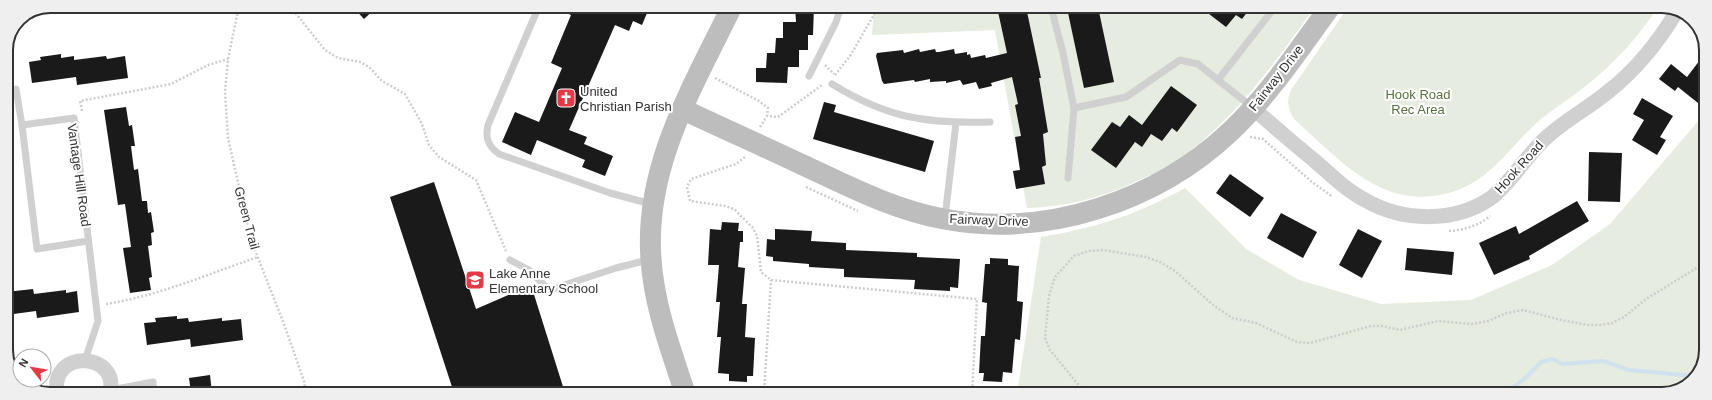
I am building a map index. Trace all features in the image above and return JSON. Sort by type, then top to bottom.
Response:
[{"type":"street","points":[[683,387],[660,319],[650,259],[652,204],[660,167],[669,138],[729,13]]},
{"type":"street","name":"Fairway Drive","points":[[682,108],[870,197],[906,210],[944,219],[1006,224],[1042,221],[1078,215],[1115,204],[1159,184],[1205,154],[1232,131],[1253,108],[1325,13]]},
{"type":"street","name":"Hook Road","points":[[1253,108],[1348,190],[1366,201],[1394,212],[1420,216],[1459,214],[1477,207],[1492,197],[1528,155],[1549,135],[1609,91],[1632,70],[1652,47],[1674,15]]},
{"type":"street","points":[[56,387],[60,374],[71,364],[85,360],[95,362],[104,369],[110,380],[110,387]]},
{"type":"lane","points":[[536,13],[488,125],[486,134],[488,143],[492,150],[499,154],[610,193],[652,204]]},
{"type":"lane","points":[[809,76],[836,22],[839,13]]},
{"type":"lane","points":[[1053,13],[1063,53],[1074,108],[1068,178]]},
{"type":"lane","points":[[1218,80],[1270,13]]},
{"type":"lane","points":[[1074,108],[1126,97],[1180,60],[1198,64],[1253,108]]},
{"type":"lane","points":[[832,83],[874,106],[903,116],[930,122],[990,122]]},
{"type":"lane","points":[[16,89],[22,125]]},
{"type":"lane","name":"Vantage Hill Road","points":[[85,360],[98,321],[74,118],[22,125],[37,249],[88,241]]},
{"type":"lane","points":[[944,219],[956,123]]},
{"type":"lane","points":[[510,260],[529,270],[549,290],[616,268],[650,259]]},
{"type":"lane","points":[[129,387],[153,382],[153,387]]},
{"type":"path","name":"Green Trail","points":[[238,13],[228,58],[225,92],[228,138],[251,240],[287,331],[305,387]]},
{"type":"path","points":[[296,13],[325,50],[338,58],[364,65],[382,81],[405,94],[422,124],[429,144],[439,157],[476,180],[510,260]]},
{"type":"path","points":[[767,116],[778,117],[832,83],[835,75],[850,56],[875,13]]},
{"type":"path","points":[[74,118],[83,119],[80,101],[171,84],[208,65],[228,58]]},
{"type":"path","points":[[818,58],[835,75]]},
{"type":"path","points":[[832,83],[835,75]]},
{"type":"path","points":[[715,78],[759,101],[768,108],[767,116],[760,127]]},
{"type":"path","points":[[1248,137],[1263,139],[1312,182],[1334,198]]},
{"type":"path","points":[[752,159],[746,156],[736,164],[691,179],[687,187],[690,202],[725,206],[734,209],[755,232],[760,272],[771,280],[977,299],[972,387]]},
{"type":"path","points":[[801,185],[863,213]]},
{"type":"path","points":[[1443,231],[1458,230],[1483,223],[1494,213]]},
{"type":"path","points":[[1080,387],[1050,350],[1045,338],[1049,296],[1055,277],[1074,256],[1088,251],[1104,250],[1146,257],[1160,262],[1175,271],[1212,304],[1232,318],[1268,327],[1292,340],[1310,343],[1371,326],[1382,326],[1400,330],[1438,321],[1472,324],[1488,321],[1507,313],[1523,310],[1561,320],[1588,325],[1600,325],[1624,317],[1646,299],[1699,267]]},
{"type":"path","points":[[96,305],[122,301],[171,287],[258,257]]},
{"type":"path","points":[[764,387],[771,280]]},
{"type":"green space","points":[[874,13],[1311,13],[1284,50],[1233,111],[1195,147],[1174,163],[1122,188],[1096,197],[1069,204],[1027,208],[995,30],[872,35]]},
{"type":"green space","name":"Hook Road Rec Area","points":[[1344,13],[1654,13],[1635,39],[1607,68],[1541,119],[1491,170],[1465,187],[1446,194],[1433,196],[1412,196],[1392,192],[1357,174],[1295,120],[1289,109],[1288,102],[1291,90]]},
{"type":"green space","points":[[1699,120],[1699,350],[1693,370],[1684,379],[1674,385],[1662,387],[1018,387],[1041,237],[1098,225],[1150,206],[1185,188],[1246,249],[1299,280],[1381,304],[1471,300],[1552,265],[1610,224]]},
{"type":"building","points":[[358,13],[370,13],[364,19]]},
{"type":"building","name":"United Christian Parish","points":[[567,13],[647,13],[642,25],[633,21],[629,31],[615,25],[569,130],[587,137],[584,144],[613,156],[605,176],[582,167],[585,160],[537,140],[531,155],[502,142],[515,112],[539,122],[562,68],[551,63],[571,15]]},
{"type":"building","points":[[795,13],[814,13],[813,35],[808,35],[808,50],[799,50],[799,67],[788,67],[787,83],[756,82],[756,68],[766,68],[767,53],[775,53],[776,38],[783,38],[783,22],[796,22]]},
{"type":"building","points":[[998,13],[1027,13],[1041,78],[1039,78],[1048,132],[1043,134],[1046,165],[1042,167],[1045,184],[1016,189],[1013,171],[1020,170],[1015,137],[1021,136],[1015,105],[1018,104],[1012,77],[991,83],[992,86],[979,89],[976,82],[963,85],[960,80],[946,83],[946,81],[930,82],[930,79],[915,82],[914,80],[884,84],[876,56],[877,53],[903,50],[904,53],[919,49],[920,52],[935,49],[936,52],[939,52],[954,49],[955,54],[967,52],[967,55],[970,54],[971,58],[985,55],[986,58],[1007,53]]},
{"type":"building","points":[[1068,13],[1099,13],[1114,82],[1084,88]]},
{"type":"building","points":[[1208,13],[1246,13],[1242,19],[1236,15],[1226,27]]},
{"type":"building","points":[[61,54],[61,58],[74,56],[74,60],[106,56],[107,59],[125,56],[128,78],[77,85],[76,77],[32,83],[29,62],[41,60],[40,57]]},
{"type":"building","points":[[1699,61],[1698,103],[1678,87],[1675,91],[1659,79],[1671,64],[1687,77]]},
{"type":"building","points":[[1171,86],[1197,105],[1177,132],[1172,128],[1162,141],[1151,134],[1142,147],[1135,142],[1116,168],[1091,150],[1112,122],[1120,127],[1129,115],[1142,125]]},
{"type":"building","points":[[1642,98],[1673,116],[1660,137],[1666,140],[1657,155],[1632,140],[1644,120],[1633,114]]},
{"type":"building","points":[[824,102],[836,105],[834,112],[934,141],[925,172],[813,139]]},
{"type":"building","points":[[126,107],[129,126],[132,125],[135,146],[131,146],[134,170],[138,169],[142,201],[147,201],[148,213],[151,212],[154,232],[151,233],[152,245],[148,246],[152,277],[149,278],[151,290],[130,293],[123,248],[131,247],[125,204],[118,205],[104,110]]},
{"type":"building","points":[[1589,152],[1622,153],[1620,202],[1588,201]]},
{"type":"building","points":[[1230,174],[1264,198],[1250,217],[1216,193]]},
{"type":"building","points":[[434,182],[476,309],[531,285],[563,387],[452,387],[390,197]]},
{"type":"building","points":[[1577,201],[1589,221],[1529,256],[1530,259],[1494,275],[1479,243],[1516,226],[1519,234]]},
{"type":"building","points":[[1281,213],[1317,232],[1303,258],[1267,238]]},
{"type":"building","points":[[722,222],[739,223],[738,231],[743,231],[743,242],[740,242],[738,267],[745,268],[742,304],[747,304],[745,337],[755,338],[753,376],[747,376],[747,382],[729,381],[729,374],[718,373],[721,337],[717,337],[720,302],[716,302],[719,265],[708,265],[710,229],[721,230]]},
{"type":"building","points":[[775,229],[812,231],[811,241],[846,243],[846,250],[917,253],[917,257],[960,259],[958,288],[950,287],[950,291],[914,289],[915,280],[844,277],[844,269],[809,267],[809,264],[773,261],[773,257],[766,256],[767,239],[775,240]]},
{"type":"building","points":[[1358,229],[1382,241],[1362,278],[1339,265]]},
{"type":"building","points":[[1407,248],[1454,252],[1452,275],[1405,270]]},
{"type":"building","points":[[990,258],[1008,259],[1008,265],[1019,266],[1017,301],[1023,302],[1020,340],[1015,339],[1012,373],[1003,372],[1002,382],[983,381],[984,373],[979,373],[981,336],[985,336],[987,303],[982,302],[985,264],[990,264]]},
{"type":"building","points":[[33,289],[34,294],[66,290],[66,293],[77,291],[79,312],[37,318],[36,311],[13,314],[13,291]]},
{"type":"building","points":[[177,316],[177,319],[188,318],[189,322],[222,318],[222,321],[241,319],[243,340],[191,347],[190,339],[147,345],[144,323],[156,322],[155,318]]},
{"type":"building","points":[[210,375],[211,387],[190,387],[189,378]]},
{"type":"waterway","points":[[1514,387],[1523,380],[1541,362],[1553,359],[1562,364],[1604,361],[1629,370],[1688,375]]},
{"type":"place","name":"United Christian Parish","points":[[566,98]]},
{"type":"place","name":"Lake Anne Elementary School","points":[[475,280]]}]
